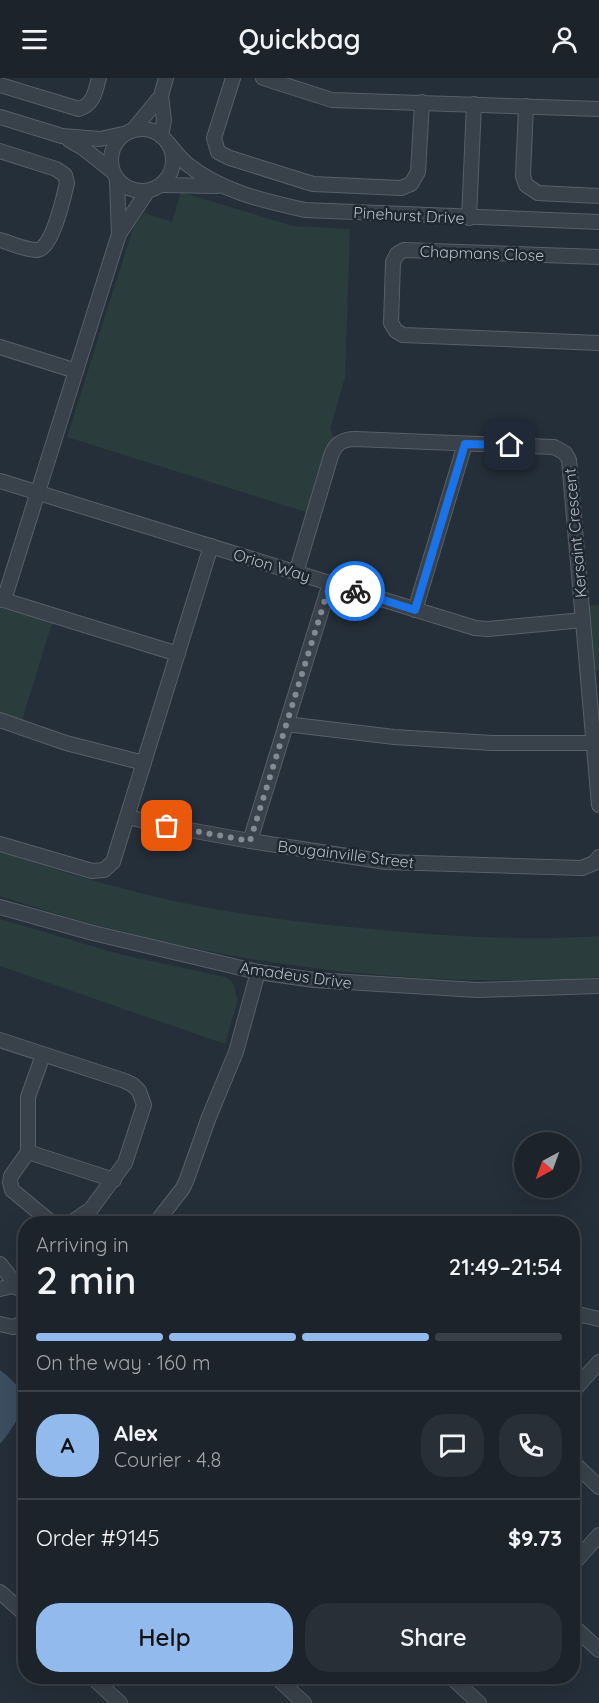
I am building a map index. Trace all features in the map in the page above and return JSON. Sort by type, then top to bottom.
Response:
[{"type":"street","points":[[0,86],[79,109],[92,101],[99,78]]},
{"type":"street","points":[[62,136],[83,148],[126,188],[136,192],[147,192],[161,185],[171,172],[173,162],[172,152],[165,139],[161,96],[166,78]]},
{"type":"street","points":[[233,78],[214,138],[218,152],[224,156],[313,184],[401,188],[411,184],[418,172],[422,102]]},
{"type":"street","points":[[263,78],[333,100],[599,109]]},
{"type":"street","points":[[119,234],[115,176],[110,160],[112,150],[117,141],[161,96]]},
{"type":"street","points":[[469,218],[474,104]]},
{"type":"street","points":[[526,106],[523,176],[526,185],[538,193],[599,196]]},
{"type":"street","points":[[0,117],[62,136],[100,140],[143,129],[165,139]]},
{"type":"street","name":"Pinehurst Drive","points":[[165,139],[185,162],[222,186],[305,210],[599,222]]},
{"type":"street","points":[[0,151],[56,169],[65,175],[67,183],[51,237],[45,247],[37,250],[0,240]]},
{"type":"street","name":"Pinehurst Drive","points":[[161,185],[222,186]]},
{"type":"street","points":[[147,192],[119,234],[38,493],[2,599],[178,654]]},
{"type":"street","name":"Chapmans Close","points":[[599,257],[404,250],[397,254],[393,262],[391,323],[396,331],[403,335],[599,343]]},
{"type":"street","points":[[0,347],[76,371]]},
{"type":"street","name":"Kersaint Crescent","points":[[296,573],[331,456],[337,444],[343,441],[355,439],[554,447],[562,450],[567,457],[583,620]]},
{"type":"street","points":[[415,610],[465,444]]},
{"type":"street","name":"Orion Way","points":[[0,481],[480,629],[583,620]]},
{"type":"street","points":[[0,844],[92,871],[107,868],[113,862],[211,546]]},
{"type":"street","points":[[250,841],[330,584]]},
{"type":"street","points":[[583,620],[599,805]]},
{"type":"street","points":[[0,720],[66,743],[144,763]]},
{"type":"street","points":[[286,724],[394,737],[492,743],[594,743]]},
{"type":"street","name":"Bougainville Street","points":[[128,816],[167,826],[250,841],[386,862],[582,868],[599,858]]},
{"type":"street","name":"Amadeus Drive","points":[[0,906],[82,930],[258,972],[314,980],[477,990],[599,986]]},
{"type":"street","points":[[161,1216],[183,1188],[187,1179],[208,1117],[236,1052],[258,972]]},
{"type":"street","points":[[0,1040],[125,1081],[142,1094],[142,1110],[124,1163],[89,1212],[82,1216]]},
{"type":"street","points":[[43,1055],[28,1097],[28,1152],[10,1176],[10,1184],[12,1190],[43,1216]]},
{"type":"street","points":[[28,1152],[114,1180]]},
{"type":"street","points":[[0,1264],[18,1285]]},
{"type":"street","points":[[0,1289],[6,1286],[18,1288]]},
{"type":"street","points":[[580,1315],[599,1319]]},
{"type":"street","points":[[0,1324],[13,1327],[18,1325]]},
{"type":"street","points":[[580,1383],[599,1362]]},
{"type":"street","points":[[580,1469],[599,1487]]},
{"type":"street","points":[[580,1556],[599,1535]]},
{"type":"street","points":[[0,1592],[18,1608]]},
{"type":"street","points":[[580,1632],[599,1650]]},
{"type":"street","points":[[100,1684],[120,1703]]},
{"type":"street","points":[[284,1684],[304,1703]]},
{"type":"street","points":[[459,1684],[479,1703]]},
{"type":"green space","points":[[181,192],[293,226],[350,229],[345,377],[330,429],[335,439],[309,513],[67,437],[133,228],[144,213],[172,222]]},
{"type":"green space","points":[[0,604],[53,620],[21,723],[0,715]]},
{"type":"green space","points":[[599,605],[599,670],[592,670],[586,606]]},
{"type":"green space","points":[[0,852],[144,894],[266,917],[469,937],[599,936],[599,977],[523,980],[447,979],[371,974],[296,966],[146,938],[0,896]]},
{"type":"green space","points":[[0,919],[119,954],[225,977],[234,985],[238,999],[225,1044],[0,966]]},
{"type":"water","points":[[0,1370],[18,1388],[18,1416],[0,1444]]},
{"type":"way so far","points":[[167,826],[250,841],[330,584],[355,591]]},
{"type":"route","points":[[355,591],[415,610],[465,444],[510,445]]}]
